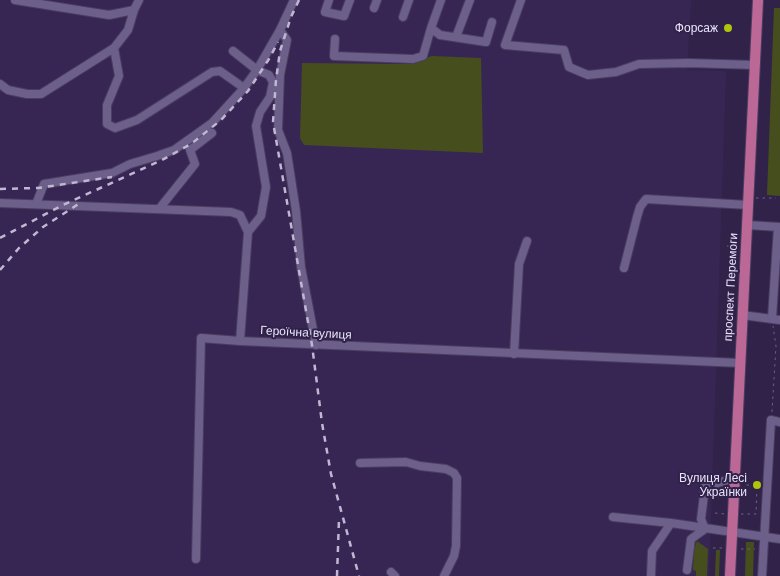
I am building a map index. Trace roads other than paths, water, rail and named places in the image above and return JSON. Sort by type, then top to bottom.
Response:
[{"type":"main road","name":"проспект Перемоги","points":[[730,576],[733,482],[758,0]]},
{"type":"street","points":[[15,0],[109,15],[134,10]]},
{"type":"street","points":[[0,84],[8,90],[27,94],[41,94],[114,48],[128,30],[134,10],[140,0]]},
{"type":"street","points":[[36,204],[44,184],[112,173],[130,164],[174,150],[212,123],[244,88],[257,70],[280,30],[294,0]]},
{"type":"street","points":[[329,0],[325,12],[344,16],[350,0]]},
{"type":"street","points":[[402,17],[409,0]]},
{"type":"street","points":[[335,39],[334,56],[413,59],[423,56],[441,0]]},
{"type":"street","points":[[456,37],[470,0]]},
{"type":"street","points":[[521,0],[505,45],[564,50],[569,67],[588,75],[616,72],[639,64],[689,63],[755,66]]},
{"type":"street","points":[[431,28],[440,34],[486,42],[492,22]]},
{"type":"street","points":[[280,30],[287,40],[280,75],[278,130],[287,153],[296,211],[301,267],[316,345]]},
{"type":"street","points":[[114,48],[119,76],[107,105],[108,124],[116,128],[137,120],[212,72],[220,71],[244,88]]},
{"type":"street","points":[[233,51],[257,70],[269,76],[273,82],[270,97],[260,112],[256,126],[266,187],[261,216],[248,232]]},
{"type":"street","points":[[159,209],[195,164],[190,150],[212,133]]},
{"type":"street","points":[[624,268],[636,217],[646,199],[748,201]]},
{"type":"street","points":[[0,203],[231,212],[240,215],[248,232],[240,341]]},
{"type":"street","points":[[742,315],[776,319],[779,227],[746,225]]},
{"type":"street","points":[[514,354],[518,264],[526,241]]},
{"type":"street","name":"Героїчна вулиця","points":[[196,559],[201,338],[316,345],[740,363]]},
{"type":"street","points":[[762,576],[771,420],[780,422]]},
{"type":"street","points":[[360,463],[406,462],[454,472],[457,478],[456,546],[454,556],[444,576]]},
{"type":"street","points":[[705,529],[701,518],[705,487],[733,482]]},
{"type":"street","points":[[613,517],[671,523],[780,539]]},
{"type":"street","points":[[651,576],[652,551],[671,523]]},
{"type":"street","points":[[687,570],[691,539],[705,529]]},
{"type":"railway","points":[[299,0],[291,17],[280,51],[273,122],[312,345],[331,474],[359,576]]},
{"type":"railway","points":[[0,238],[63,205],[162,160],[191,144],[221,120],[248,91],[278,42]]},
{"type":"railway","points":[[0,189],[38,188],[112,177]]},
{"type":"railway","points":[[0,270],[19,248],[43,227],[80,203]]},
{"type":"railway","points":[[337,576],[339,519]]},
{"type":"place","name":"Форсаж","points":[[728,28]]},
{"type":"place","name":"Вулиця Лесі Українки","points":[[757,485]]}]
